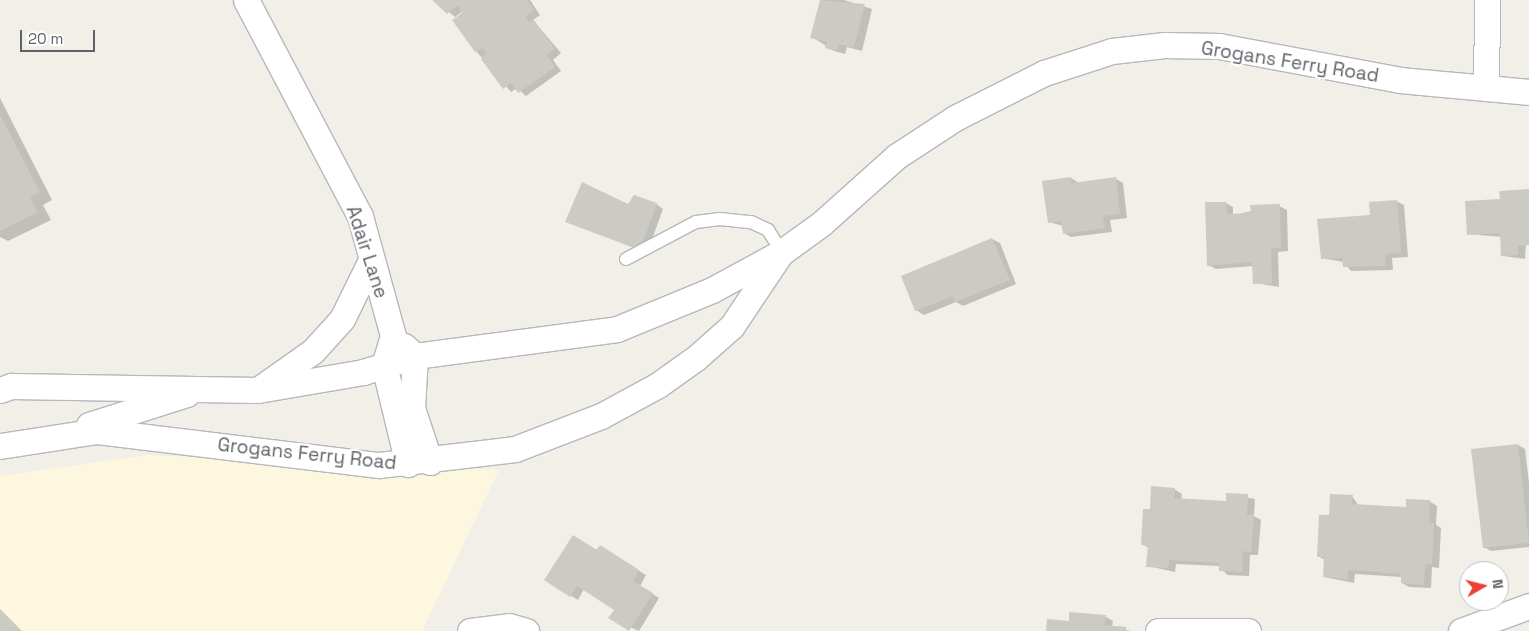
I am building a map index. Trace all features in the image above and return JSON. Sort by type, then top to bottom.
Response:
[{"type":"street","name":"Adair Lane","points":[[246,0],[360,216],[393,336]]},
{"type":"street","points":[[1486,88],[1487,0]]},
{"type":"street","name":"Grogans Ferry Road","points":[[0,390],[11,386],[208,387],[258,390],[384,365],[415,356],[617,329],[712,290],[782,252],[822,223],[897,156],[955,118],[1044,73],[1112,51],[1166,45],[1219,46],[1400,80],[1529,92]]},
{"type":"street","name":"Grogans Ferry Road","points":[[0,446],[55,435],[97,431],[148,435],[370,464],[419,463],[515,448],[601,416],[658,385],[732,326],[782,252]]},
{"type":"street","points":[[258,390],[313,352],[342,319],[371,260]]},
{"type":"street","points":[[393,336],[415,356],[412,408],[419,463],[384,365],[393,336]]},
{"type":"street","points":[[55,435],[208,387]]},
{"type":"street","points":[[1461,631],[1529,606]]},
{"type":"street","points":[[470,631],[509,626],[526,631]]},
{"type":"street","points":[[1158,631],[1248,631]]},
{"type":"lane","points":[[626,260],[696,222],[720,219],[751,222],[768,230],[782,252]]},
{"type":"shaded area","points":[[147,455],[499,470],[422,631],[0,631],[0,476]]},
{"type":"building","points":[[432,0],[527,0],[534,10],[525,17],[529,22],[533,19],[555,49],[546,55],[555,67],[518,93],[511,83],[503,89],[481,59],[486,53],[482,48],[475,52],[452,20],[462,13],[458,5],[447,14]]},
{"type":"building","points":[[820,0],[865,4],[854,48],[839,44],[837,51],[825,48],[827,42],[810,38]]},
{"type":"building","points":[[0,115],[40,192],[30,197],[38,212],[0,231]]},
{"type":"building","points":[[1071,177],[1072,183],[1116,177],[1120,214],[1103,216],[1105,228],[1063,234],[1061,221],[1048,223],[1042,181]]},
{"type":"building","points":[[582,182],[628,204],[634,195],[657,203],[640,250],[565,222]]},
{"type":"building","points":[[1529,189],[1529,245],[1518,246],[1518,255],[1501,256],[1500,233],[1467,235],[1465,201],[1500,199],[1499,191]]},
{"type":"building","points":[[1397,200],[1401,253],[1385,254],[1386,266],[1343,267],[1342,258],[1321,259],[1317,219],[1370,215],[1369,202]]},
{"type":"building","points":[[1205,202],[1226,202],[1227,214],[1251,213],[1250,205],[1280,204],[1281,248],[1271,248],[1272,284],[1253,284],[1252,262],[1207,266]]},
{"type":"building","points":[[992,238],[1010,280],[955,302],[953,296],[915,311],[901,276]]},
{"type":"building","points":[[1518,444],[1529,543],[1483,548],[1471,449]]},
{"type":"building","points":[[1151,486],[1175,488],[1174,498],[1226,501],[1226,493],[1248,494],[1247,515],[1254,515],[1251,552],[1243,551],[1242,572],[1219,571],[1219,563],[1169,560],[1168,568],[1146,567],[1148,545],[1141,545],[1143,509],[1150,509]]},
{"type":"building","points":[[1330,494],[1353,495],[1352,504],[1406,507],[1406,499],[1430,500],[1429,523],[1434,523],[1432,564],[1425,564],[1424,585],[1401,583],[1401,574],[1348,570],[1347,579],[1323,577],[1324,557],[1317,557],[1319,515],[1329,515]]},
{"type":"building","points":[[573,535],[597,550],[600,545],[639,570],[633,581],[653,593],[629,631],[608,618],[614,610],[577,586],[570,597],[544,580]]},
{"type":"building","points":[[0,610],[19,629],[18,631],[0,631]]},
{"type":"building","points":[[1069,612],[1106,615],[1105,625],[1126,627],[1126,631],[1046,631],[1047,619],[1069,621]]}]
